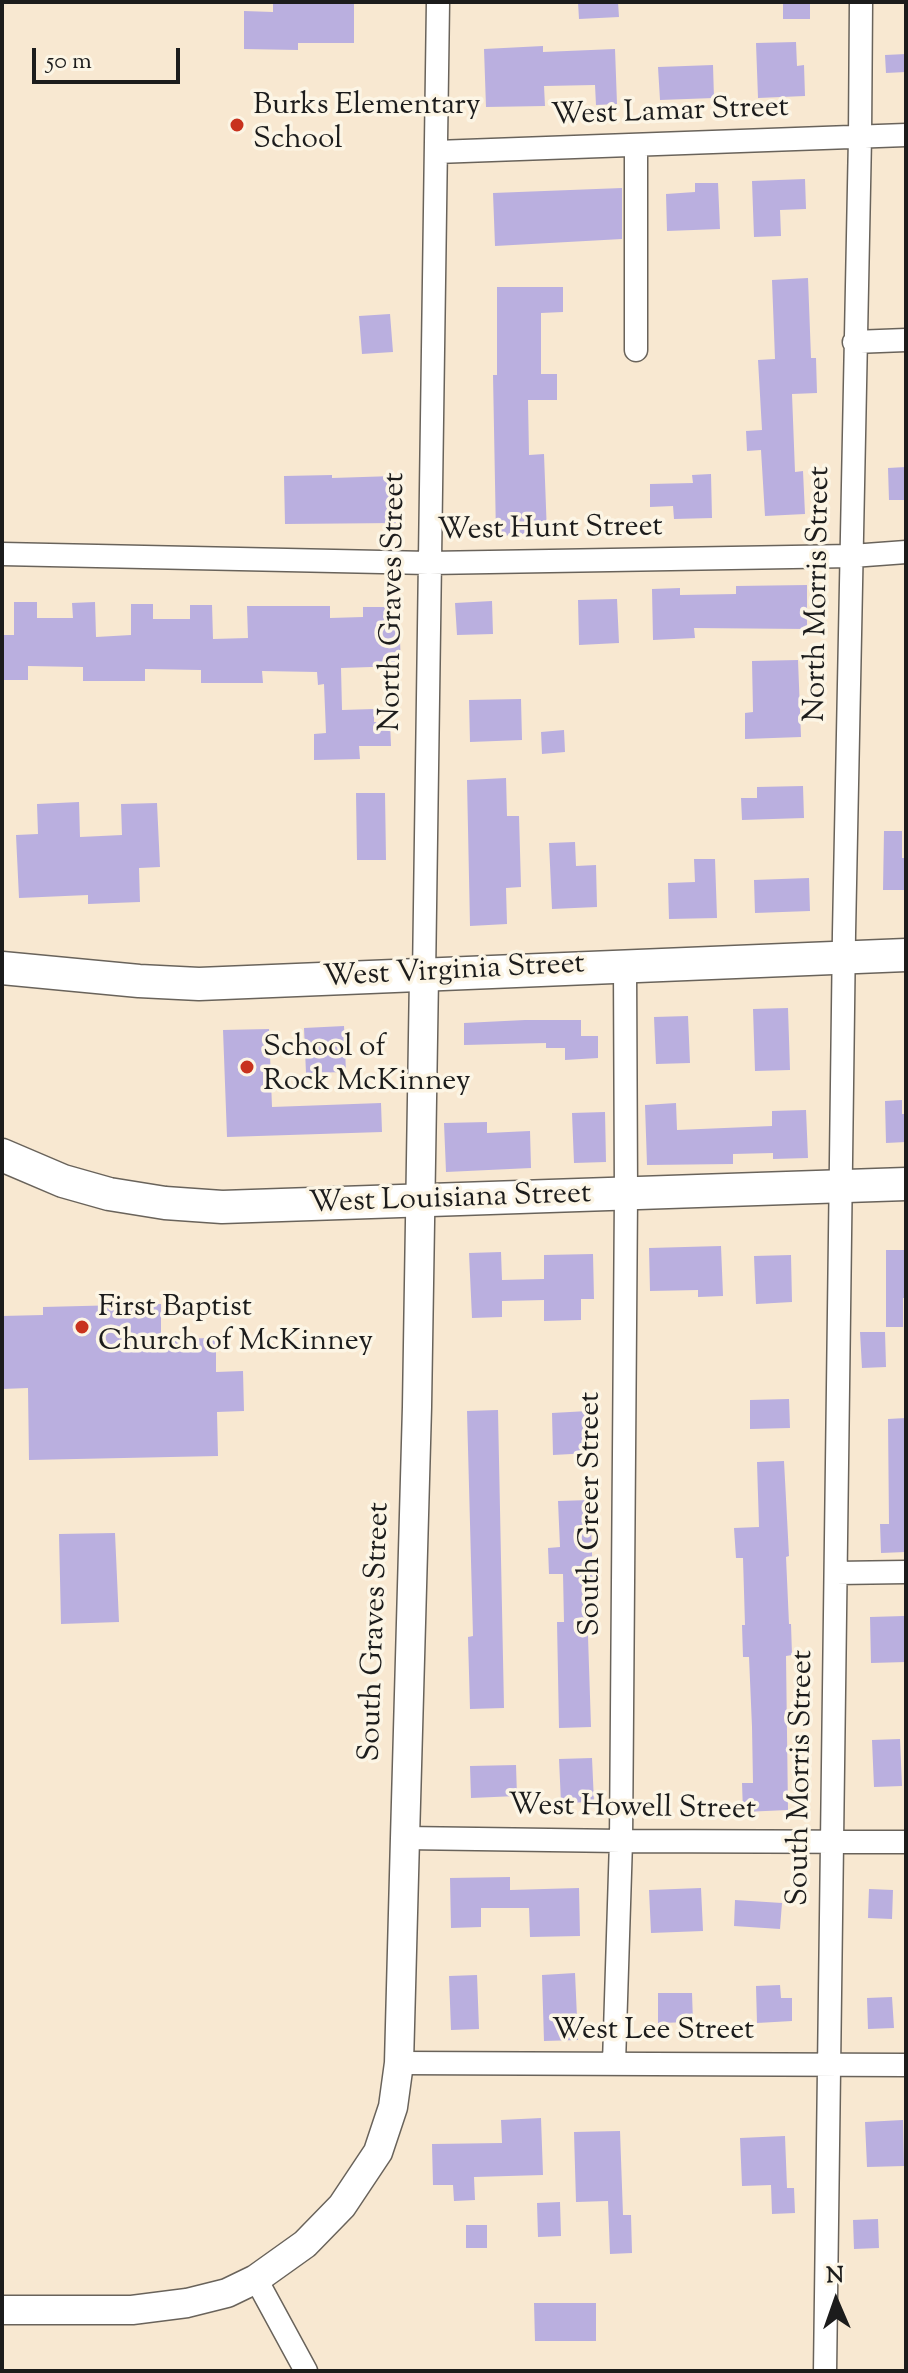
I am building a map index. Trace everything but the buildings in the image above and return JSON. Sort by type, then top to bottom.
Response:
[{"type":"main road","name":"West Virginia Street","points":[[2,968],[190,984],[906,955]]},
{"type":"main road","name":"West Louisiana Street","points":[[2,1155],[63,1181],[109,1194],[165,1203],[260,1207],[906,1184]]},
{"type":"street","name":"North Graves Street","points":[[420,1202],[438,2]]},
{"type":"street","name":"North Morris Street","points":[[841,1186],[861,2]]},
{"type":"street","name":"West Lamar Street","points":[[436,152],[906,135]]},
{"type":"street","points":[[636,145],[636,350]]},
{"type":"street","points":[[854,342],[906,340]]},
{"type":"street","name":"West Hunt Street","points":[[2,554],[429,563],[852,556],[906,552]]},
{"type":"street","name":"South Greer Street","points":[[614,2063],[621,1841],[625,965]]},
{"type":"street","name":"South Morris Street","points":[[825,2371],[841,1186]]},
{"type":"street","name":"South Graves Street","points":[[2,2310],[132,2310],[227,2293],[256,2279],[305,2244],[342,2206],[378,2152],[393,2107],[399,2063],[420,1202]]},
{"type":"street","points":[[836,1573],[906,1572]]},
{"type":"street","name":"West Howell Street","points":[[405,1838],[906,1842]]},
{"type":"street","name":"West Lee Street","points":[[399,2063],[906,2065]]},
{"type":"street","points":[[256,2279],[306,2371]]},
{"type":"place","name":"Burks Elementary School","points":[[237,125]]},
{"type":"place","name":"School of Rock McKinney","points":[[247,1067]]},
{"type":"place","name":"First Baptist Church of McKinney","points":[[82,1327]]}]
